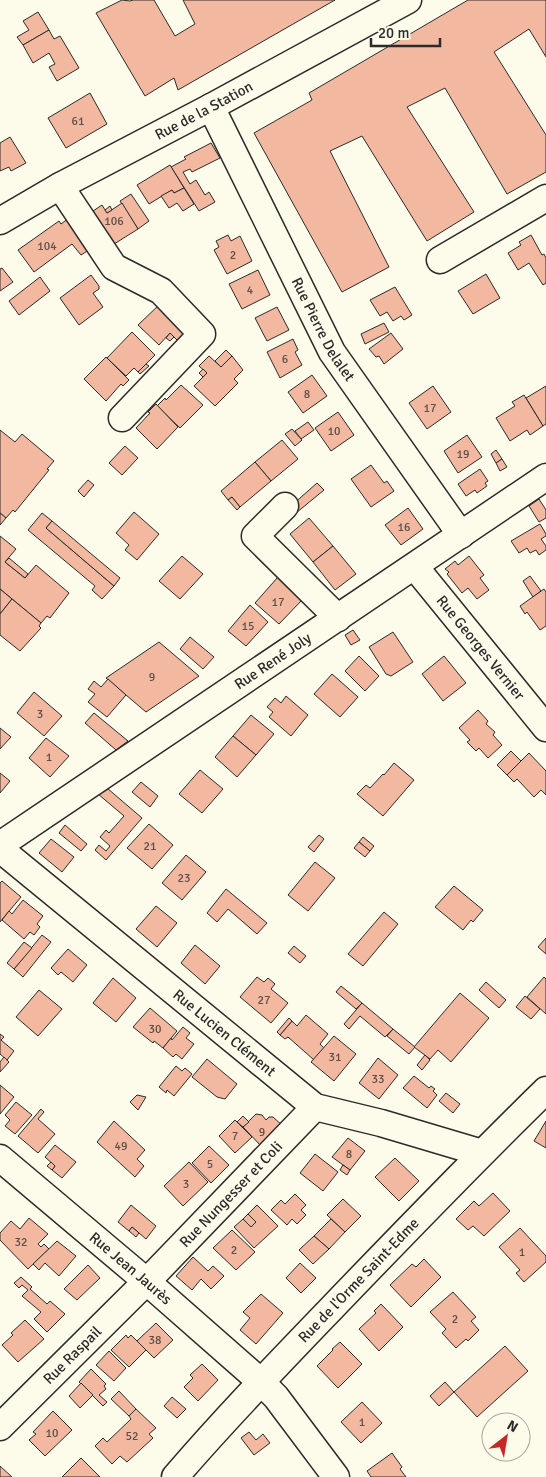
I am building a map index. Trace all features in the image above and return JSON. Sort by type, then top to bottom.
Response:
[{"type":"street","name":"Rue de la Station","points":[[0,221],[60,186],[211,107],[408,0]]},
{"type":"street","name":"Rue Pierre Delalet","points":[[211,107],[332,352],[461,535]]},
{"type":"street","points":[[60,186],[114,267],[161,291],[202,334],[122,418]]},
{"type":"street","points":[[440,260],[546,198]]},
{"type":"street","name":"Rue René Joly","points":[[0,845],[546,477]]},
{"type":"street","points":[[285,506],[255,536],[338,618]]},
{"type":"street","name":"Rue Georges Vernier","points":[[415,566],[546,728]]},
{"type":"street","name":"Rue Lucien Clément","points":[[0,849],[315,1107],[381,1123],[482,1153]]},
{"type":"street","name":"Rue de l'Orme Saint-Edme","points":[[174,1477],[261,1382],[482,1153],[546,1090]]},
{"type":"street","name":"Rue Nungesser et Coli","points":[[146,1281],[315,1107]]},
{"type":"street","name":"Rue Jean Jaurès","points":[[2,1163],[146,1281],[261,1382],[276,1397],[336,1477]]},
{"type":"street","name":"Rue Raspail","points":[[0,1428],[146,1281]]},
{"type":"building","points":[[122,0],[154,0],[175,36],[195,24],[183,0],[335,0],[178,90],[174,78],[145,96],[96,13]]},
{"type":"building","points":[[468,0],[546,0],[546,57],[529,29],[494,52],[546,135],[546,172],[507,194],[445,88],[407,107],[474,212],[427,241],[362,136],[330,151],[389,267],[342,292],[254,133],[312,100],[309,93]]},
{"type":"building","points":[[38,12],[49,30],[23,45],[17,37],[29,30],[23,21]]},
{"type":"building","points":[[49,30],[54,39],[60,36],[79,68],[57,81],[49,67],[55,64],[49,53],[33,63],[23,45]]},
{"type":"building","points":[[90,93],[107,124],[66,148],[48,118]]},
{"type":"building","points":[[10,137],[26,163],[11,171],[9,167],[0,171],[0,143]]},
{"type":"building","points":[[211,143],[220,158],[192,172],[190,169],[183,172],[190,184],[196,180],[205,195],[209,192],[215,202],[199,211],[171,167],[186,159],[184,157]]},
{"type":"building","points":[[170,165],[184,188],[174,193],[172,190],[149,204],[137,185]]},
{"type":"building","points":[[184,188],[194,204],[183,211],[177,203],[169,208],[161,196],[172,190],[174,193]]},
{"type":"building","points":[[131,194],[149,221],[138,229],[120,201]]},
{"type":"building","points":[[122,203],[138,229],[111,246],[90,213],[102,205],[107,213]]},
{"type":"building","points":[[110,206],[112,210],[107,213],[105,210]]},
{"type":"building","points":[[69,218],[92,248],[81,255],[72,244],[34,272],[18,250],[59,221],[61,224]]},
{"type":"building","points":[[228,235],[231,241],[240,236],[252,261],[227,274],[214,250],[219,247],[216,241]]},
{"type":"building","points":[[531,235],[542,255],[544,254],[546,258],[546,283],[543,285],[529,263],[518,270],[508,253],[521,245],[519,242]]},
{"type":"building","points":[[2,268],[13,282],[0,291],[0,269]]},
{"type":"building","points":[[258,270],[270,295],[242,309],[229,284]]},
{"type":"building","points":[[486,274],[500,298],[473,314],[458,291]]},
{"type":"building","points":[[91,275],[99,286],[99,289],[93,293],[103,307],[79,325],[60,298]]},
{"type":"building","points":[[40,277],[50,291],[19,315],[9,301]]},
{"type":"building","points":[[395,287],[412,315],[404,320],[401,316],[393,321],[387,312],[380,316],[370,300]]},
{"type":"building","points":[[160,304],[188,331],[178,341],[170,333],[159,345],[138,325]]},
{"type":"building","points":[[277,307],[289,330],[267,341],[255,318]]},
{"type":"building","points":[[384,323],[389,332],[365,344],[361,334]]},
{"type":"building","points":[[132,332],[155,355],[138,372],[134,368],[126,376],[107,358]]},
{"type":"building","points":[[170,333],[174,337],[170,341],[166,338]]},
{"type":"building","points":[[391,333],[403,349],[384,364],[379,356],[376,357],[369,349]]},
{"type":"building","points":[[293,339],[298,350],[295,352],[302,365],[280,378],[267,352]]},
{"type":"building","points":[[226,350],[232,356],[221,367],[215,361]]},
{"type":"building","points":[[209,356],[221,367],[232,356],[243,370],[234,379],[238,383],[215,406],[194,386],[207,373],[199,366]]},
{"type":"building","points":[[106,357],[129,380],[123,386],[121,384],[106,401],[84,379]]},
{"type":"building","points":[[146,364],[149,366],[140,374],[138,372]]},
{"type":"building","points":[[203,369],[207,373],[203,377],[199,373]]},
{"type":"building","points":[[312,375],[327,396],[303,413],[288,392]]},
{"type":"building","points":[[181,385],[203,405],[180,428],[157,406]]},
{"type":"building","points":[[433,386],[451,412],[427,429],[409,403]]},
{"type":"building","points":[[546,386],[546,424],[543,426],[526,398]]},
{"type":"building","points":[[524,395],[543,426],[530,435],[527,430],[510,441],[496,418],[515,406],[512,402]]},
{"type":"building","points":[[156,404],[178,427],[157,449],[136,428]]},
{"type":"building","points":[[338,412],[354,435],[331,451],[315,428]]},
{"type":"building","points":[[308,422],[314,430],[301,439],[295,431]]},
{"type":"building","points":[[292,429],[302,440],[295,446],[285,434]]},
{"type":"building","points":[[0,430],[15,442],[22,434],[54,461],[15,512],[13,510],[6,518],[0,513]]},
{"type":"building","points":[[467,435],[482,457],[458,473],[444,451]]},
{"type":"building","points":[[282,440],[298,459],[271,481],[255,462]]},
{"type":"building","points":[[125,446],[138,458],[122,475],[109,463]]},
{"type":"building","points":[[496,450],[502,459],[496,463],[491,454]]},
{"type":"building","points":[[502,459],[507,467],[500,471],[496,463]]},
{"type":"building","points":[[255,462],[271,481],[240,507],[232,497],[228,500],[221,491]]},
{"type":"building","points":[[371,465],[384,483],[387,481],[394,491],[371,507],[351,479]]},
{"type":"building","points":[[480,469],[488,481],[485,483],[487,486],[477,493],[475,490],[466,496],[458,484]]},
{"type":"building","points":[[88,480],[94,485],[84,497],[78,491]]},
{"type":"building","points":[[317,483],[324,490],[296,513],[291,506]]},
{"type":"building","points":[[232,497],[240,507],[237,510],[228,500]]},
{"type":"building","points":[[539,499],[546,510],[546,518],[539,522],[529,506]]},
{"type":"building","points":[[408,508],[423,529],[401,545],[385,525]]},
{"type":"building","points":[[134,512],[159,534],[137,560],[125,550],[129,545],[116,533]]},
{"type":"building","points":[[0,513],[6,518],[0,525]]},
{"type":"building","points":[[42,513],[52,521],[46,528],[114,586],[102,599],[92,590],[95,586],[28,530]]},
{"type":"building","points":[[309,518],[333,546],[313,562],[290,534]]},
{"type":"building","points":[[52,521],[120,578],[114,586],[46,528]]},
{"type":"building","points":[[540,524],[546,534],[541,539],[546,546],[546,550],[539,555],[536,550],[530,553],[527,548],[519,553],[511,541]]},
{"type":"building","points":[[0,536],[16,549],[5,562],[25,578],[36,565],[69,593],[50,618],[47,616],[41,623],[0,589]]},
{"type":"building","points":[[333,546],[356,574],[335,590],[313,562]]},
{"type":"building","points":[[182,556],[203,574],[180,599],[159,581]]},
{"type":"building","points":[[469,556],[484,575],[480,578],[489,590],[477,599],[468,588],[462,593],[447,574],[449,572],[445,569],[455,561],[458,565]]},
{"type":"building","points":[[9,558],[28,574],[25,578],[5,562]]},
{"type":"building","points":[[530,576],[541,591],[533,597],[523,581]]},
{"type":"building","points":[[278,577],[302,600],[279,624],[255,603]]},
{"type":"building","points":[[0,589],[12,599],[0,614]]},
{"type":"building","points":[[544,589],[546,592],[546,626],[540,630],[527,612],[525,614],[520,606]]},
{"type":"building","points":[[12,599],[41,623],[39,626],[41,628],[20,651],[0,635],[0,614]]},
{"type":"building","points":[[250,605],[268,622],[246,646],[228,631]]},
{"type":"building","points":[[353,630],[360,640],[351,645],[345,635]]},
{"type":"building","points":[[393,632],[413,662],[391,676],[386,674],[369,647]]},
{"type":"building","points":[[190,637],[214,657],[203,669],[180,649]]},
{"type":"building","points":[[159,642],[199,676],[146,712],[106,678]]},
{"type":"building","points":[[359,656],[379,676],[365,691],[345,671]]},
{"type":"building","points":[[444,656],[466,683],[443,701],[422,674]]},
{"type":"building","points":[[332,674],[358,697],[340,717],[314,694]]},
{"type":"building","points":[[108,679],[126,695],[107,717],[88,702],[95,694],[88,689],[94,681],[101,687]]},
{"type":"building","points":[[34,692],[62,716],[44,736],[17,713]]},
{"type":"building","points":[[286,696],[308,715],[291,736],[269,717],[273,712],[267,707],[275,698],[281,703]]},
{"type":"building","points":[[478,710],[488,721],[486,724],[495,732],[493,735],[502,745],[488,758],[479,748],[476,751],[467,742],[470,740],[459,728]]},
{"type":"building","points":[[94,713],[128,741],[116,750],[85,723]]},
{"type":"building","points":[[251,715],[274,734],[256,755],[233,736]]},
{"type":"building","points":[[0,728],[11,737],[0,749]]},
{"type":"building","points":[[233,736],[256,755],[237,777],[215,757]]},
{"type":"building","points":[[46,738],[69,756],[50,777],[29,758]]},
{"type":"building","points":[[511,751],[521,761],[507,775],[497,765]]},
{"type":"building","points":[[529,753],[546,771],[546,795],[541,790],[534,797],[517,779],[514,782],[507,775]]},
{"type":"building","points":[[394,763],[414,780],[383,816],[357,794],[366,785],[370,788]]},
{"type":"building","points":[[200,770],[223,789],[202,813],[179,794]]},
{"type":"building","points":[[0,773],[10,781],[0,793]]},
{"type":"building","points":[[141,782],[158,796],[150,807],[132,792]]},
{"type":"building","points":[[107,788],[142,818],[106,860],[95,850],[99,845],[106,851],[110,846],[100,837],[106,830],[109,833],[124,816],[98,794]]},
{"type":"building","points":[[149,824],[173,845],[152,869],[127,848]]},
{"type":"building","points":[[65,825],[87,844],[81,851],[59,833]]},
{"type":"building","points":[[319,835],[324,839],[314,852],[308,847]]},
{"type":"building","points":[[363,837],[374,846],[370,851],[359,842]]},
{"type":"building","points":[[51,839],[74,857],[62,872],[39,853]]},
{"type":"building","points":[[359,842],[370,851],[365,857],[354,848]]},
{"type":"building","points":[[186,855],[206,872],[182,900],[162,883]]},
{"type":"building","points":[[315,862],[335,878],[308,911],[288,895]]},
{"type":"building","points":[[2,881],[21,897],[0,922],[0,883]]},
{"type":"building","points":[[454,886],[483,910],[463,930],[435,907]]},
{"type":"building","points":[[226,889],[267,923],[257,934],[228,909],[217,922],[207,913]]},
{"type":"building","points":[[23,900],[43,916],[37,924],[40,927],[34,935],[30,932],[24,939],[2,920],[9,911],[12,914]]},
{"type":"building","points":[[156,906],[177,923],[157,947],[136,929]]},
{"type":"building","points":[[384,912],[398,924],[363,966],[348,954]]},
{"type":"building","points":[[42,935],[51,942],[23,977],[14,969]]},
{"type":"building","points":[[546,938],[546,954],[538,947]]},
{"type":"building","points":[[24,942],[32,948],[14,969],[7,963]]},
{"type":"building","points":[[195,945],[220,966],[205,984],[181,963]]},
{"type":"building","points":[[294,946],[306,956],[300,963],[288,953]]},
{"type":"building","points":[[68,949],[87,965],[73,982],[61,972],[58,975],[51,968]]},
{"type":"building","points":[[257,977],[264,982],[268,978],[275,984],[271,989],[288,1003],[271,1023],[240,997]]},
{"type":"building","points":[[544,977],[546,979],[546,1014],[527,997]]},
{"type":"building","points":[[113,978],[136,998],[116,1022],[93,1003]]},
{"type":"building","points":[[486,982],[506,1000],[499,1008],[479,990]]},
{"type":"building","points":[[341,986],[362,1003],[356,1009],[336,992]]},
{"type":"building","points":[[39,990],[62,1009],[38,1036],[16,1017]]},
{"type":"building","points":[[460,993],[489,1018],[451,1062],[438,1050],[430,1059],[414,1047]]},
{"type":"building","points":[[525,996],[540,1009],[531,1019],[516,1007]]},
{"type":"building","points":[[362,1003],[393,1029],[385,1037],[360,1016],[349,1029],[344,1024]]},
{"type":"building","points":[[150,1008],[177,1031],[163,1048],[154,1041],[153,1043],[133,1027]]},
{"type":"building","points":[[306,1015],[328,1034],[320,1044],[324,1048],[314,1060],[288,1037],[285,1039],[280,1035],[292,1021],[297,1026]]},
{"type":"building","points":[[289,1018],[292,1021],[280,1035],[277,1032]]},
{"type":"building","points":[[183,1027],[190,1033],[186,1038],[194,1044],[182,1059],[176,1054],[173,1057],[163,1048]]},
{"type":"building","points":[[393,1029],[415,1047],[409,1054],[387,1036]]},
{"type":"building","points":[[0,1034],[4,1037],[1,1040],[14,1051],[7,1060],[0,1054]]},
{"type":"building","points":[[334,1036],[356,1054],[334,1081],[311,1062]]},
{"type":"building","points":[[425,1055],[430,1060],[422,1070],[417,1065]]},
{"type":"building","points":[[4,1057],[9,1062],[0,1072],[0,1062]]},
{"type":"building","points":[[378,1058],[398,1075],[379,1099],[359,1083]]},
{"type":"building","points":[[207,1059],[237,1084],[225,1099],[217,1097],[192,1077]]},
{"type":"building","points":[[176,1066],[182,1071],[185,1068],[192,1074],[174,1096],[167,1090],[166,1093],[159,1087]]},
{"type":"building","points":[[414,1076],[429,1088],[431,1086],[435,1089],[433,1091],[437,1095],[427,1108],[403,1088]]},
{"type":"building","points":[[0,1085],[14,1097],[0,1114]]},
{"type":"building","points":[[446,1093],[460,1104],[453,1113],[439,1101]]},
{"type":"building","points":[[137,1095],[146,1097],[138,1110],[130,1102]]},
{"type":"building","points":[[16,1102],[32,1115],[15,1134],[5,1126],[10,1120],[5,1115]]},
{"type":"building","points":[[41,1109],[44,1112],[38,1119],[55,1134],[38,1153],[18,1136]]},
{"type":"building","points":[[256,1114],[262,1115],[266,1120],[269,1117],[273,1117],[283,1126],[262,1147],[243,1127]]},
{"type":"building","points":[[243,1116],[249,1122],[243,1127],[237,1122]]},
{"type":"building","points":[[235,1120],[252,1137],[235,1153],[219,1136]]},
{"type":"building","points":[[114,1121],[145,1150],[137,1159],[144,1166],[135,1177],[97,1142]]},
{"type":"building","points":[[546,1121],[546,1148],[534,1141]]},
{"type":"building","points":[[348,1138],[365,1151],[350,1170],[332,1157]]},
{"type":"building","points":[[55,1145],[76,1162],[62,1178],[52,1170],[55,1166],[45,1157]]},
{"type":"building","points":[[209,1146],[229,1165],[211,1183],[192,1163]]},
{"type":"building","points":[[315,1154],[338,1172],[323,1191],[300,1173]]},
{"type":"building","points":[[395,1158],[419,1181],[399,1201],[375,1177]]},
{"type":"building","points":[[51,1162],[55,1166],[52,1170],[47,1166]]},
{"type":"building","points":[[189,1162],[208,1182],[183,1206],[164,1186]]},
{"type":"building","points":[[343,1165],[350,1170],[347,1175],[340,1170]]},
{"type":"building","points":[[493,1193],[510,1211],[484,1236],[473,1226],[468,1230],[456,1219],[474,1201],[479,1206]]},
{"type":"building","points":[[295,1194],[306,1205],[301,1210],[306,1215],[297,1224],[292,1219],[287,1225],[271,1210],[281,1200],[285,1204]]},
{"type":"building","points":[[343,1199],[361,1216],[345,1232],[327,1215]]},
{"type":"building","points":[[131,1205],[156,1226],[146,1239],[132,1227],[129,1231],[118,1222]]},
{"type":"building","points":[[257,1205],[278,1226],[254,1248],[234,1227],[243,1219],[251,1227],[256,1222],[248,1214]]},
{"type":"building","points":[[248,1214],[256,1222],[251,1227],[243,1219]]},
{"type":"building","points":[[29,1218],[48,1234],[38,1244],[41,1247],[44,1244],[49,1249],[28,1269],[0,1240],[0,1233],[11,1221],[20,1229]]},
{"type":"building","points":[[331,1219],[345,1232],[329,1249],[314,1236]]},
{"type":"building","points":[[132,1227],[139,1233],[136,1237],[129,1231]]},
{"type":"building","points":[[520,1228],[546,1256],[546,1262],[524,1282],[516,1273],[520,1270],[499,1247]]},
{"type":"building","points":[[232,1230],[255,1252],[236,1270],[213,1248]]},
{"type":"building","points":[[314,1236],[329,1249],[313,1264],[299,1250]]},
{"type":"building","points":[[57,1241],[76,1256],[59,1276],[45,1263],[39,1270],[33,1264]]},
{"type":"building","points":[[193,1257],[208,1271],[213,1266],[224,1276],[211,1289],[201,1279],[192,1290],[176,1276]]},
{"type":"building","points":[[424,1259],[441,1277],[411,1307],[390,1285],[412,1264],[416,1267]]},
{"type":"building","points":[[300,1263],[316,1278],[301,1293],[286,1278]]},
{"type":"building","points":[[88,1265],[100,1278],[77,1300],[64,1289]]},
{"type":"building","points":[[21,1277],[32,1287],[30,1289],[47,1304],[50,1301],[65,1314],[47,1332],[34,1319],[41,1312],[22,1296],[28,1290],[22,1285],[19,1288],[14,1283]]},
{"type":"building","points":[[453,1292],[476,1317],[471,1321],[479,1330],[468,1341],[466,1339],[456,1348],[442,1333],[446,1329],[430,1312]]},
{"type":"building","points":[[261,1294],[283,1313],[256,1344],[240,1330],[250,1318],[243,1312]]},
{"type":"building","points":[[381,1304],[403,1327],[379,1351],[359,1329],[376,1313],[374,1311]]},
{"type":"building","points":[[25,1320],[44,1339],[18,1362],[2,1345],[13,1335],[11,1333]]},
{"type":"building","points":[[156,1323],[173,1340],[154,1358],[137,1341]]},
{"type":"building","points":[[126,1335],[128,1338],[131,1335],[146,1350],[129,1367],[111,1350]]},
{"type":"building","points":[[340,1342],[362,1364],[338,1388],[317,1366]]},
{"type":"building","points":[[505,1346],[528,1371],[477,1417],[454,1392]]},
{"type":"building","points":[[109,1351],[126,1368],[114,1381],[96,1365]]},
{"type":"building","points":[[202,1364],[218,1380],[198,1401],[184,1387],[193,1378],[190,1375]]},
{"type":"building","points":[[91,1369],[106,1384],[104,1386],[106,1389],[99,1395],[107,1402],[103,1406],[79,1382]]},
{"type":"building","points":[[445,1382],[454,1392],[439,1406],[430,1396]]},
{"type":"building","points":[[81,1383],[93,1395],[80,1408],[69,1396]]},
{"type":"building","points":[[119,1391],[136,1409],[129,1416],[111,1399]]},
{"type":"building","points":[[172,1397],[186,1409],[177,1418],[164,1406]]},
{"type":"building","points":[[362,1402],[382,1423],[361,1443],[341,1422]]},
{"type":"building","points":[[136,1409],[156,1428],[149,1434],[153,1438],[127,1462],[120,1456],[112,1464],[95,1446],[103,1438],[107,1442],[131,1419],[129,1416]]},
{"type":"building","points":[[53,1411],[72,1430],[45,1456],[29,1440],[36,1434],[33,1432]]},
{"type":"building","points":[[249,1432],[256,1440],[263,1434],[270,1443],[254,1455],[241,1438]]},
{"type":"building","points":[[392,1453],[402,1467],[400,1469],[406,1477],[371,1477],[367,1471]]},
{"type":"building","points":[[81,1458],[100,1477],[62,1477]]},
{"type":"building","points":[[0,1466],[12,1477],[0,1477]]}]
